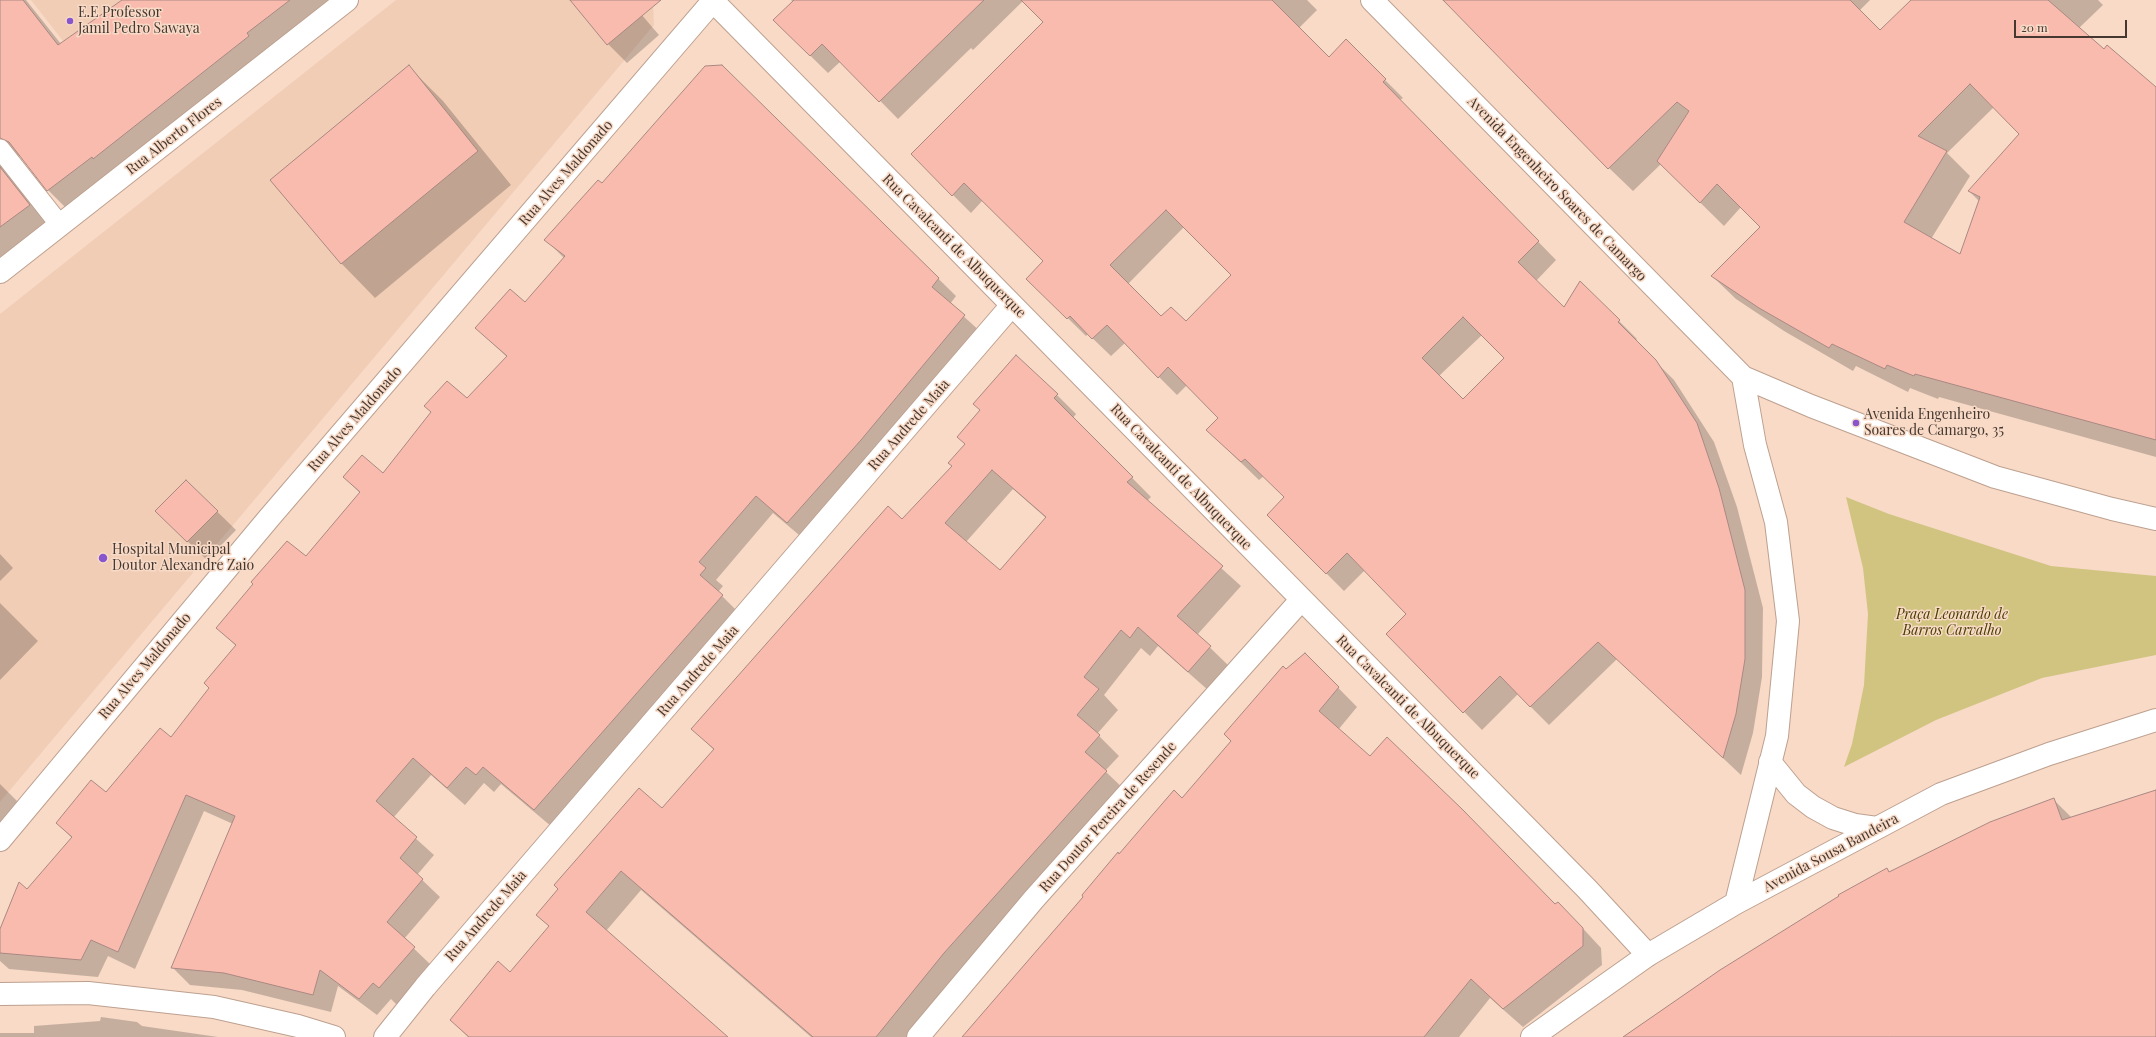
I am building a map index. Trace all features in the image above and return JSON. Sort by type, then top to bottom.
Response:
[{"type":"street","name":"Rua Alberto Flores","points":[[0,272],[347,0]]},
{"type":"street","name":"Avenida Engenheiro Soares de Camargo","points":[[1372,0],[1743,377]]},
{"type":"street","name":"Rua Cavalcanti de Albuquerque","points":[[713,1],[1301,600],[1587,888],[1648,955]]},
{"type":"street","name":"Rua Alves Maldonado","points":[[0,840],[275,512],[713,1]]},
{"type":"street","name":"Rua Andrede Maia","points":[[385,1037],[425,987],[1012,305]]},
{"type":"street","points":[[1743,377],[1811,406],[1995,477],[2112,509],[2156,518]]},
{"type":"street","points":[[1736,903],[1777,736],[1788,621],[1776,522],[1755,445],[1743,377]]},
{"type":"street","name":"Rua Doutor Pereira de Resende","points":[[918,1037],[1034,899],[1301,600]]},
{"type":"street","name":"Avenida Sousa Bandeira","points":[[1532,1037],[1648,955],[1736,903],[1941,794],[2049,754],[2156,720]]},
{"type":"street","points":[[1770,762],[1796,794],[1813,807],[1833,818],[1855,825],[1877,828]]},
{"type":"street","points":[[0,994],[88,993],[214,1007],[298,1026],[334,1037]]},
{"type":"lane","points":[[0,149],[60,225]]},
{"type":"shaded area","name":"E.E Professor Jamil Pedro Sawaya","points":[[31,0],[123,0],[63,41]]},
{"type":"shaded area","name":"Hospital Municipal Doutor Alexandre Zaio","points":[[396,0],[649,0],[653,4],[654,25],[0,802],[0,314]]},
{"type":"green space","name":"Praça Leonardo de Barros Carvalho","points":[[1846,497],[1889,514],[2051,566],[2156,576],[2156,655],[2042,678],[1936,720],[1844,767],[1852,744],[1864,685],[1868,614],[1863,568]]},
{"type":"building","points":[[0,0],[23,0],[58,45],[122,0],[290,0],[247,33],[249,36],[93,159],[92,157],[47,191],[9,142],[0,138]]},
{"type":"building","points":[[570,0],[661,0],[607,45]]},
{"type":"building","points":[[794,0],[984,0],[879,102],[822,44],[810,56],[773,20]]},
{"type":"building","points":[[1021,0],[1272,0],[1329,57],[1346,39],[1386,79],[1383,82],[1539,241],[1518,262],[1564,307],[1580,281],[1620,320],[1618,322],[1656,360],[1697,423],[1719,488],[1745,590],[1745,659],[1736,714],[1723,758],[1598,642],[1530,707],[1500,676],[1463,713],[1386,634],[1406,614],[1347,553],[1326,574],[1267,515],[1284,497],[1245,459],[1241,462],[1206,430],[1218,418],[1168,367],[1158,378],[1107,325],[1092,339],[1070,316],[1067,319],[1026,279],[1043,261],[964,183],[952,196],[911,154],[1043,22]],"holes":[[[1166,210],[1231,275],[1186,321],[1171,307],[1161,316],[1110,265]],[[1463,317],[1504,358],[1463,399],[1422,358]]]},
{"type":"building","points":[[1443,0],[1850,0],[1880,30],[1911,0],[2048,0],[2104,49],[2107,45],[2156,87],[2156,440],[1915,374],[1914,376],[1887,365],[1885,369],[1832,344],[1829,348],[1759,308],[1711,276],[1760,227],[1717,184],[1700,203],[1657,161],[1689,111],[1677,102],[1608,169]],"holes":[[[1970,84],[2019,134],[1968,191],[1980,197],[1960,254],[1904,222],[1947,151],[1918,136]]]},
{"type":"building","points":[[409,65],[478,151],[341,264],[270,180]]},
{"type":"building","points":[[722,65],[939,278],[932,287],[965,315],[861,440],[787,523],[756,496],[699,562],[706,568],[700,575],[723,595],[534,810],[483,767],[476,775],[466,767],[447,788],[413,758],[376,801],[417,837],[400,858],[423,879],[387,922],[415,947],[379,988],[373,983],[359,999],[320,970],[313,995],[224,973],[171,968],[235,816],[186,795],[118,952],[91,940],[81,960],[0,953],[0,929],[19,882],[27,889],[72,837],[56,823],[91,780],[106,792],[160,728],[171,737],[209,688],[204,683],[236,645],[216,628],[253,584],[251,582],[287,541],[306,556],[360,492],[343,477],[362,455],[383,473],[431,412],[424,406],[447,381],[467,398],[507,356],[475,328],[510,289],[525,302],[565,256],[544,240],[598,180],[602,183],[705,66]]},
{"type":"building","points":[[0,167],[30,205],[0,227]]},
{"type":"building","points":[[1016,355],[1058,394],[1054,398],[1133,477],[1127,482],[1223,566],[1177,616],[1211,646],[1188,672],[1138,627],[1130,638],[1121,630],[1084,677],[1099,689],[1077,715],[1100,735],[1085,752],[1107,771],[944,953],[876,1037],[813,1037],[621,871],[586,912],[728,1037],[469,1037],[450,1020],[498,961],[510,972],[549,926],[536,915],[558,889],[554,885],[639,788],[662,808],[714,749],[691,729],[888,506],[902,519],[952,466],[948,463],[965,444],[957,437],[980,410],[973,404]],"holes":[[[992,470],[1046,517],[1000,570],[945,523]]]},
{"type":"building","points":[[186,480],[218,511],[187,542],[155,511]]},
{"type":"building","points":[[1305,653],[1339,687],[1319,711],[1370,756],[1387,737],[1462,809],[1555,904],[1558,902],[1583,928],[1583,946],[1503,1009],[1471,979],[1424,1037],[962,1037],[1083,897],[1082,895],[1118,852],[1119,854],[1174,790],[1182,798],[1231,741],[1224,734],[1283,666],[1286,669]]},
{"type":"building","points":[[2156,790],[2156,1037],[1623,1037],[1720,970],[1839,896],[1838,895],[1887,868],[1889,872],[1990,822],[2054,798],[2062,820]]},
{"type":"place","name":"E.E Professor Jamil Pedro Sawaya","points":[[70,21]]},
{"type":"place","name":"Avenida Engenheiro Soares de Camargo, 35","points":[[1856,423]]},
{"type":"place","name":"Hospital Municipal Doutor Alexandre Zaio","points":[[103,558]]}]
